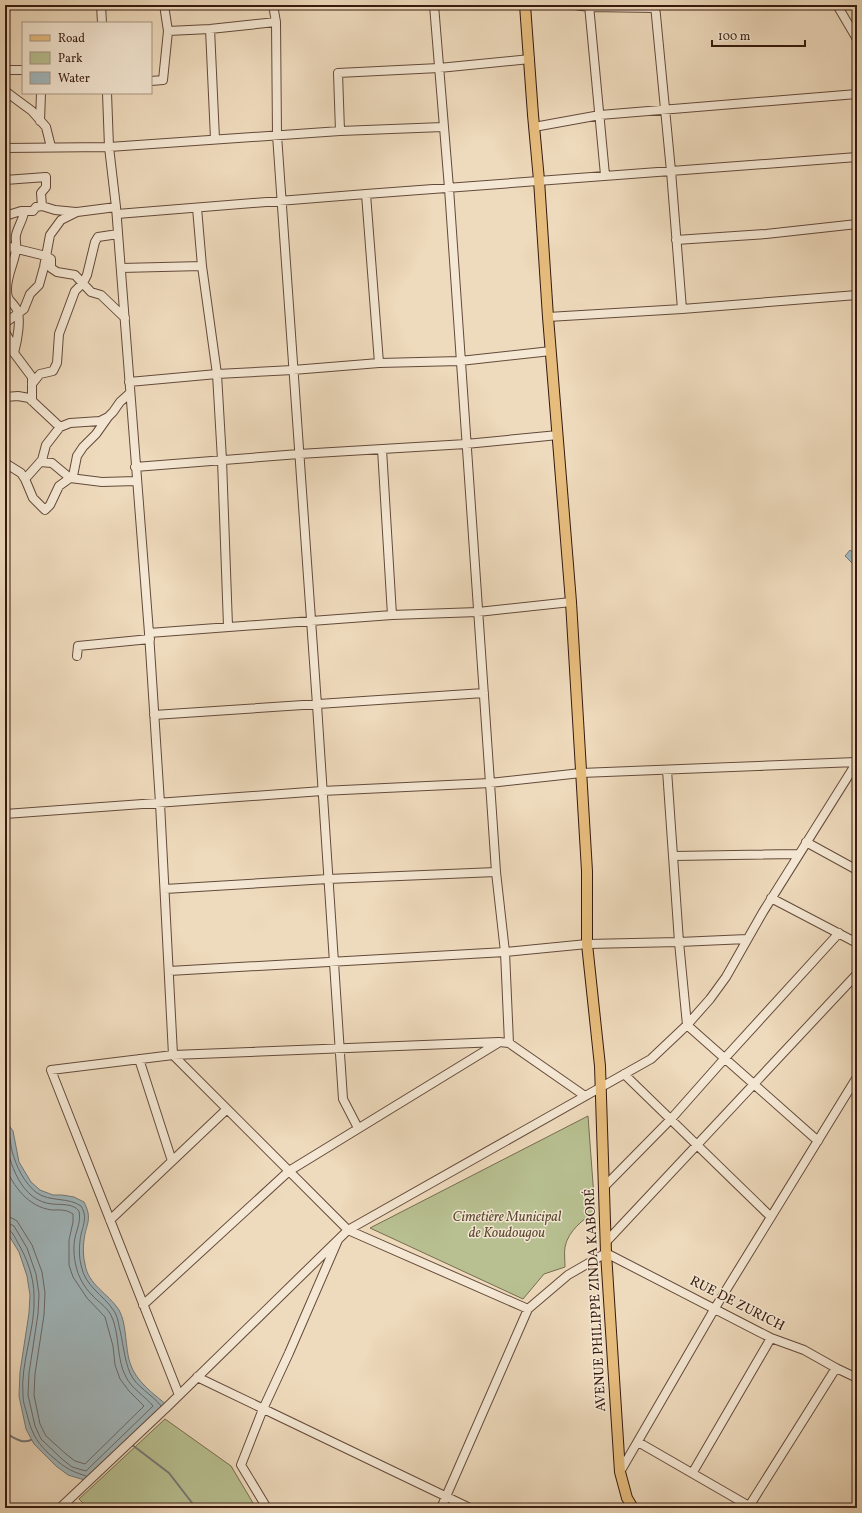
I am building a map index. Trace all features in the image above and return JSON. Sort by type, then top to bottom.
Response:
[{"type":"main road","name":"AVENUE PHILIPPE ZINDA KABORÉ","points":[[525,5],[571,602],[587,871],[587,944],[600,1066],[606,1253],[620,1472],[626,1494],[633,1508]]},
{"type":"street","points":[[5,12],[6,5]]},
{"type":"street","points":[[101,5],[102,22]]},
{"type":"street","points":[[152,81],[163,80],[168,31],[164,5]]},
{"type":"street","points":[[273,5],[276,22],[277,135],[317,705],[342,1099],[358,1128]]},
{"type":"street","points":[[434,5],[449,188],[496,872],[505,952],[509,1043]]},
{"type":"street","points":[[575,5],[655,6],[671,171],[682,309]]},
{"type":"street","points":[[837,5],[857,39]]},
{"type":"street","points":[[589,6],[605,175]]},
{"type":"street","points":[[168,31],[210,29],[276,22]]},
{"type":"street","points":[[210,29],[214,139]]},
{"type":"street","points":[[340,131],[338,73],[439,68],[530,59]]},
{"type":"street","points":[[5,70],[22,70]]},
{"type":"street","points":[[5,92],[32,111],[46,127],[51,147]]},
{"type":"street","points":[[40,121],[41,94]]},
{"type":"street","points":[[107,94],[109,148],[118,234],[136,481],[150,636],[173,1055],[348,1230],[528,1309]]},
{"type":"street","points":[[534,127],[600,116],[857,94]]},
{"type":"street","points":[[5,148],[109,148],[214,139],[340,131],[443,127]]},
{"type":"street","points":[[5,216],[33,211],[42,206],[55,210],[77,212],[197,208],[539,180],[857,157]]},
{"type":"street","points":[[5,180],[46,177],[46,187],[41,193],[42,206]]},
{"type":"street","points":[[366,194],[379,363]]},
{"type":"street","points":[[197,208],[202,266],[217,374],[222,460],[228,626]]},
{"type":"street","points":[[14,353],[19,320],[16,308],[7,298],[6,283],[16,248],[16,237],[19,225],[23,219],[24,212]]},
{"type":"street","points":[[5,323],[24,309],[30,294],[39,285],[50,235],[61,220],[77,212]]},
{"type":"street","points":[[676,240],[766,234],[857,224]]},
{"type":"street","points":[[32,384],[40,374],[53,371],[57,363],[59,334],[75,291],[87,275],[95,242],[98,237],[118,234]]},
{"type":"street","points":[[5,246],[46,256],[51,259],[51,268],[56,272],[75,274],[91,292],[101,295],[125,318]]},
{"type":"street","points":[[120,268],[202,266]]},
{"type":"street","points":[[548,317],[682,309],[857,295]]},
{"type":"street","points":[[5,332],[13,346],[14,353],[32,377],[32,401]]},
{"type":"street","points":[[129,382],[217,374],[379,363],[460,361],[551,350]]},
{"type":"street","points":[[5,463],[21,473],[33,498],[45,510],[50,505],[59,486],[73,476],[77,456],[80,451],[96,434],[120,402],[130,393]]},
{"type":"street","points":[[6,396],[29,398],[60,427]]},
{"type":"street","points":[[25,479],[40,462],[46,445],[60,427],[70,423],[100,421],[108,417]]},
{"type":"street","points":[[135,466],[466,444],[558,435]]},
{"type":"street","points":[[382,449],[392,615]]},
{"type":"street","points":[[40,462],[52,463],[70,478],[102,482],[136,481]]},
{"type":"street","points":[[77,656],[78,646],[228,626],[392,615],[478,612],[571,602]]},
{"type":"street","points":[[154,715],[484,693]]},
{"type":"street","points":[[5,814],[322,791],[490,782],[581,773],[857,762]]},
{"type":"street","points":[[60,1508],[179,1395],[348,1230],[651,1059],[710,1000],[726,977],[771,898],[857,762]]},
{"type":"street","points":[[667,770],[679,942],[687,1024],[818,1141]]},
{"type":"street","points":[[806,842],[857,870]]},
{"type":"street","points":[[674,856],[799,854]]},
{"type":"street","points":[[165,889],[328,879],[496,872]]},
{"type":"street","points":[[771,898],[857,943]]},
{"type":"street","points":[[604,1187],[671,1119],[839,934]]},
{"type":"street","points":[[169,971],[505,952],[587,944],[747,939]]},
{"type":"street","points":[[606,1242],[857,974]]},
{"type":"street","points":[[179,1395],[51,1070],[173,1055],[499,1042],[509,1043],[585,1096]]},
{"type":"street","points":[[143,1305],[289,1171],[499,1042]]},
{"type":"street","points":[[139,1059],[172,1161]]},
{"type":"street","points":[[624,1074],[771,1217]]},
{"type":"street","points":[[620,1472],[715,1308],[857,1077]]},
{"type":"street","points":[[110,1220],[227,1109]]},
{"type":"street","points":[[267,1508],[241,1465],[263,1409],[340,1237]]},
{"type":"street","points":[[441,1508],[528,1309],[568,1275],[606,1253]]},
{"type":"street","name":"RUE DE ZURICH","points":[[606,1253],[771,1338],[804,1350],[857,1378]]},
{"type":"street","points":[[693,1472],[771,1338]]},
{"type":"street","points":[[638,1442],[693,1472],[748,1507],[836,1368]]},
{"type":"street","points":[[197,1377],[470,1508]]},
{"type":"green space","name":"Cimetière Municipal de Koudougou","points":[[588,1116],[595,1211],[577,1226],[569,1236],[565,1247],[565,1267],[544,1274],[523,1299],[370,1228]]},
{"type":"green space","points":[[165,1419],[231,1466],[256,1508],[88,1508],[79,1499]]},
{"type":"water","points":[[850,550],[857,556],[857,568],[845,556]]},
{"type":"water","points":[[5,1120],[13,1131],[19,1162],[31,1182],[40,1190],[53,1195],[74,1197],[84,1202],[88,1213],[83,1249],[87,1271],[90,1278],[115,1304],[122,1316],[130,1363],[136,1376],[168,1406],[88,1481],[68,1475],[56,1466],[34,1444],[26,1429],[19,1396],[20,1372],[29,1313],[30,1295],[27,1276],[19,1252],[5,1229]]},
{"type":"waterway","points":[[5,1433],[21,1441],[31,1440]]},
{"type":"waterway","points":[[131,1444],[169,1473],[196,1508]]}]
